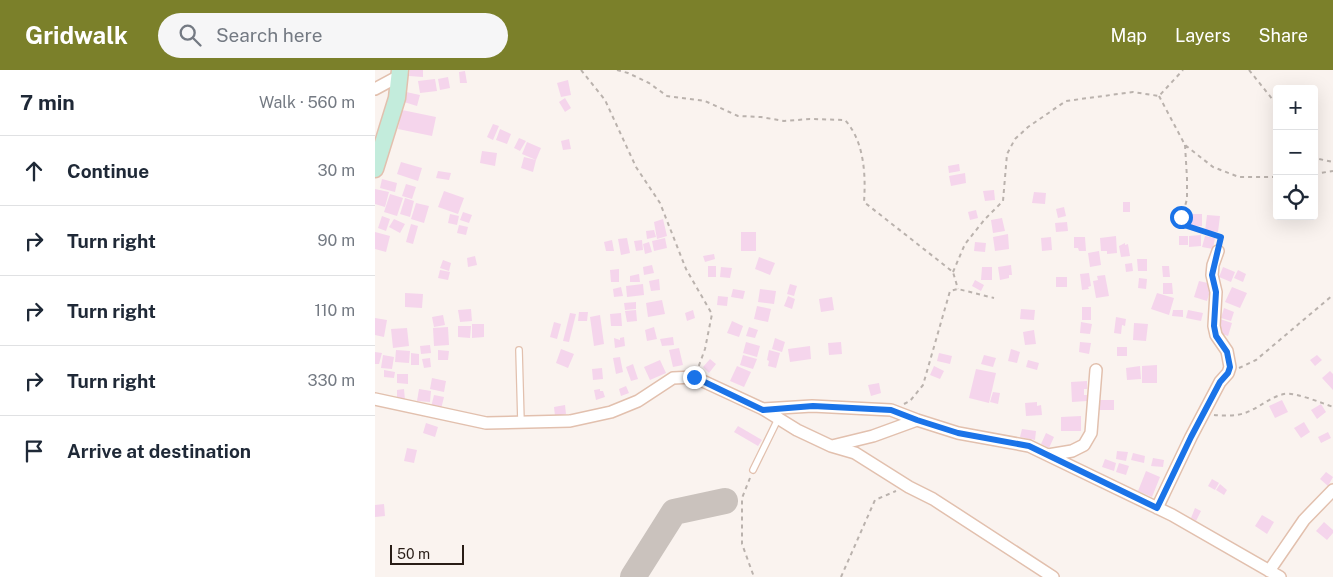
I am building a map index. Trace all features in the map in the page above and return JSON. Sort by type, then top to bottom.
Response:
[{"type":"street","points":[[375,89],[400,73]]},
{"type":"street","points":[[375,169],[397,98],[400,73]]},
{"type":"street","points":[[1157,508],[1220,382],[1228,373],[1230,367],[1227,352],[1216,336],[1214,326],[1216,292],[1212,275],[1218,251]]},
{"type":"street","points":[[1048,455],[1072,451],[1084,445],[1088,439],[1091,433],[1096,370]]},
{"type":"street","points":[[375,399],[486,423],[570,421],[611,412],[638,401],[673,378],[694,377],[763,410],[797,430],[831,446],[855,453],[909,487],[933,499],[1053,577]]},
{"type":"street","points":[[763,410],[813,406],[891,410],[958,433],[1029,446],[1157,508],[1280,577]]},
{"type":"street","points":[[831,446],[873,436],[917,420]]},
{"type":"street","points":[[1269,570],[1304,520],[1333,490]]},
{"type":"lane","points":[[519,350],[521,422]]},
{"type":"lane","points":[[753,470],[778,419]]},
{"type":"path","points":[[581,70],[605,100],[635,167],[660,203],[686,268],[712,314],[705,349],[694,377]]},
{"type":"path","points":[[617,70],[649,83],[667,96],[705,101],[738,116],[784,120],[845,120],[854,130],[866,177],[864,202],[953,272],[958,289]]},
{"type":"path","points":[[1159,96],[1183,70]]},
{"type":"path","points":[[1249,70],[1273,100]]},
{"type":"path","points":[[953,272],[965,244],[985,219],[1003,201],[1007,154],[1015,139],[1028,127],[1066,101],[1133,92],[1159,96]]},
{"type":"path","points":[[1159,96],[1185,145],[1213,167],[1239,177],[1273,177]]},
{"type":"path","points":[[1185,145],[1187,198],[1181,217],[1184,225],[1221,237],[1218,251]]},
{"type":"path","points":[[1318,159],[1333,162]]},
{"type":"path","points":[[1318,173],[1333,171]]},
{"type":"path","points":[[891,410],[910,401],[923,385],[950,291],[958,289],[994,298]]},
{"type":"path","points":[[1228,373],[1256,360],[1333,295]]},
{"type":"path","points":[[1204,415],[1227,416],[1245,413],[1270,399],[1286,394],[1316,400],[1333,407]]},
{"type":"path","points":[[753,470],[742,498],[742,544],[753,577]]},
{"type":"path","points":[[841,577],[875,500],[909,487]]},
{"type":"building","points":[[410,70],[423,70],[423,77],[409,76]]},
{"type":"building","points":[[465,71],[467,83],[460,83],[459,72]]},
{"type":"building","points":[[448,77],[450,88],[440,90],[438,79]]},
{"type":"building","points":[[435,79],[437,91],[420,93],[418,81]]},
{"type":"building","points":[[568,80],[571,95],[561,97],[557,83]]},
{"type":"building","points":[[406,92],[420,95],[417,106],[404,102]]},
{"type":"building","points":[[565,98],[571,108],[565,112],[559,102]]},
{"type":"building","points":[[402,110],[436,117],[432,136],[398,129]]},
{"type":"building","points":[[493,124],[499,126],[493,140],[487,137]]},
{"type":"building","points":[[500,129],[511,134],[507,144],[496,140]]},
{"type":"building","points":[[519,138],[526,141],[520,151],[514,148]]},
{"type":"building","points":[[569,139],[571,149],[563,150],[561,141]]},
{"type":"building","points":[[527,142],[541,148],[536,160],[522,154]]},
{"type":"building","points":[[482,151],[497,153],[495,166],[480,163]]},
{"type":"building","points":[[524,157],[536,160],[533,172],[521,168]]},
{"type":"building","points":[[401,162],[422,168],[418,181],[397,174]]},
{"type":"building","points":[[959,164],[960,171],[949,173],[948,166]]},
{"type":"building","points":[[438,171],[451,173],[449,180],[436,178]]},
{"type":"building","points":[[965,173],[966,183],[951,186],[949,176]]},
{"type":"building","points":[[382,179],[397,183],[395,192],[380,188]]},
{"type":"building","points":[[406,184],[416,187],[412,199],[402,196]]},
{"type":"building","points":[[375,189],[389,192],[385,207],[375,204]]},
{"type":"building","points":[[994,190],[995,200],[985,201],[983,191]]},
{"type":"building","points":[[444,191],[464,198],[458,214],[438,207]]},
{"type":"building","points":[[1034,192],[1046,193],[1045,204],[1032,203]]},
{"type":"building","points":[[390,194],[403,198],[397,216],[384,212]]},
{"type":"building","points":[[405,198],[414,201],[410,217],[400,214]]},
{"type":"building","points":[[1123,202],[1130,202],[1130,212],[1123,212]]},
{"type":"building","points":[[416,203],[429,206],[424,223],[411,219]]},
{"type":"building","points":[[1064,207],[1066,216],[1058,218],[1056,209]]},
{"type":"building","points":[[976,210],[978,218],[970,220],[968,212]]},
{"type":"building","points":[[463,212],[472,215],[469,223],[460,220]]},
{"type":"building","points":[[450,214],[459,216],[457,225],[448,223]]},
{"type":"building","points":[[1189,214],[1202,214],[1202,226],[1189,226]]},
{"type":"building","points":[[1207,215],[1220,216],[1218,232],[1205,231]]},
{"type":"building","points":[[382,216],[390,219],[386,231],[378,228]]},
{"type":"building","points":[[1002,218],[1005,231],[993,233],[991,220]]},
{"type":"building","points":[[394,219],[405,224],[400,233],[389,227]]},
{"type":"building","points":[[663,219],[667,236],[657,239],[654,222]]},
{"type":"building","points":[[1067,222],[1068,231],[1056,232],[1055,223]]},
{"type":"building","points":[[411,224],[418,226],[413,244],[406,242]]},
{"type":"building","points":[[459,225],[468,227],[466,235],[457,233]]},
{"type":"building","points":[[654,230],[656,237],[647,239],[646,231]]},
{"type":"building","points":[[375,232],[390,236],[386,252],[375,249]]},
{"type":"building","points":[[741,232],[756,232],[756,251],[741,251]]},
{"type":"building","points":[[1008,234],[1009,249],[995,251],[993,237]]},
{"type":"building","points":[[1201,235],[1201,246],[1189,247],[1189,236]]},
{"type":"building","points":[[1116,236],[1117,253],[1107,254],[1107,251],[1101,251],[1100,238]]},
{"type":"building","points":[[1179,236],[1188,236],[1188,245],[1179,245]]},
{"type":"building","points":[[1205,236],[1215,238],[1213,249],[1202,247]]},
{"type":"building","points":[[1051,237],[1052,250],[1042,251],[1041,238]]},
{"type":"building","points":[[1074,237],[1085,237],[1086,251],[1079,251],[1078,248],[1074,248]]},
{"type":"building","points":[[627,238],[630,253],[621,255],[618,239]]},
{"type":"building","points":[[665,238],[667,248],[654,251],[652,241]]},
{"type":"building","points":[[612,240],[614,251],[606,251],[604,242]]},
{"type":"building","points":[[642,240],[643,250],[636,251],[634,241]]},
{"type":"building","points":[[649,242],[652,252],[645,254],[643,244]]},
{"type":"building","points":[[975,242],[986,243],[985,252],[974,251]]},
{"type":"building","points":[[1125,243],[1125,245],[1128,244],[1130,256],[1121,257],[1119,246]]},
{"type":"building","points":[[1099,251],[1101,265],[1090,267],[1088,253]]},
{"type":"building","points":[[714,254],[715,259],[705,262],[703,256]]},
{"type":"building","points":[[475,256],[477,265],[468,267],[467,258]]},
{"type":"building","points":[[759,257],[775,263],[770,275],[755,269]]},
{"type":"building","points":[[1137,259],[1147,259],[1147,271],[1138,271]]},
{"type":"building","points":[[443,260],[451,263],[449,271],[440,268]]},
{"type":"building","points":[[1132,263],[1133,271],[1126,272],[1125,264]]},
{"type":"building","points":[[652,265],[654,273],[644,275],[643,267]]},
{"type":"building","points":[[1011,265],[1012,275],[1009,275],[1009,278],[1000,280],[998,267]]},
{"type":"building","points":[[708,266],[716,266],[716,277],[708,277]]},
{"type":"building","points":[[1162,266],[1169,266],[1170,277],[1163,277]]},
{"type":"building","points":[[721,267],[732,268],[730,278],[720,277]]},
{"type":"building","points":[[982,267],[992,267],[992,280],[981,280]]},
{"type":"building","points":[[1223,267],[1235,272],[1231,282],[1219,277]]},
{"type":"building","points":[[619,269],[619,282],[611,282],[610,270]]},
{"type":"building","points":[[440,270],[450,272],[448,280],[438,278]]},
{"type":"building","points":[[1238,270],[1246,274],[1243,282],[1234,278]]},
{"type":"building","points":[[1089,273],[1091,286],[1088,287],[1089,289],[1082,290],[1080,274]]},
{"type":"building","points":[[639,274],[640,282],[630,282],[630,276]]},
{"type":"building","points":[[1105,275],[1109,296],[1096,298],[1093,281],[1098,280],[1097,276]]},
{"type":"building","points":[[1056,277],[1067,277],[1067,287],[1056,287]]},
{"type":"building","points":[[1139,278],[1147,279],[1146,289],[1138,288]]},
{"type":"building","points":[[659,279],[660,290],[651,291],[649,281]]},
{"type":"building","points":[[975,280],[984,285],[981,291],[972,286]]},
{"type":"building","points":[[1199,281],[1212,284],[1207,301],[1194,297]]},
{"type":"building","points":[[1163,283],[1172,283],[1173,294],[1163,294]]},
{"type":"building","points":[[643,284],[644,295],[627,297],[626,286]]},
{"type":"building","points":[[790,284],[797,286],[794,296],[787,294]]},
{"type":"building","points":[[621,287],[623,296],[614,297],[613,289]]},
{"type":"building","points":[[1232,287],[1247,293],[1240,308],[1225,302]]},
{"type":"building","points":[[733,289],[745,291],[743,299],[731,297]]},
{"type":"building","points":[[760,289],[776,291],[774,304],[758,302]]},
{"type":"building","points":[[405,293],[423,294],[422,308],[405,307]]},
{"type":"building","points":[[1157,293],[1174,298],[1169,315],[1151,309]]},
{"type":"building","points":[[718,296],[728,297],[727,306],[717,305]]},
{"type":"building","points":[[788,296],[795,299],[792,309],[784,306]]},
{"type":"building","points":[[832,297],[834,310],[821,312],[819,299]]},
{"type":"building","points":[[662,300],[665,314],[648,317],[646,303]]},
{"type":"building","points":[[636,302],[636,309],[625,310],[624,303]]},
{"type":"building","points":[[757,306],[771,309],[768,322],[754,319]]},
{"type":"building","points":[[1082,307],[1091,307],[1091,320],[1082,320]]},
{"type":"building","points":[[1224,308],[1234,312],[1231,321],[1221,318]]},
{"type":"building","points":[[471,309],[472,321],[460,322],[458,310]]},
{"type":"building","points":[[1021,309],[1035,310],[1034,320],[1020,319]]},
{"type":"building","points":[[636,310],[637,321],[627,322],[625,311]]},
{"type":"building","points":[[693,310],[695,318],[687,321],[685,313]]},
{"type":"building","points":[[1173,310],[1183,310],[1183,317],[1172,316]]},
{"type":"building","points":[[1188,310],[1203,313],[1201,321],[1186,318]]},
{"type":"building","points":[[579,312],[588,312],[587,321],[578,321]]},
{"type":"building","points":[[570,313],[576,314],[569,342],[563,341]]},
{"type":"building","points":[[621,313],[622,326],[611,326],[610,314]]},
{"type":"building","points":[[443,315],[445,325],[434,327],[432,317]]},
{"type":"building","points":[[600,315],[604,344],[594,346],[590,317]]},
{"type":"building","points":[[1116,317],[1126,319],[1125,326],[1122,325],[1121,334],[1114,333]]},
{"type":"building","points":[[375,318],[387,320],[384,337],[375,335]]},
{"type":"building","points":[[1220,319],[1232,323],[1228,336],[1216,332]]},
{"type":"building","points":[[732,321],[743,326],[739,337],[727,333]]},
{"type":"building","points":[[554,322],[561,324],[557,339],[550,337]]},
{"type":"building","points":[[1081,322],[1092,324],[1090,334],[1080,333]]},
{"type":"building","points":[[1134,323],[1148,324],[1146,341],[1133,340]]},
{"type":"building","points":[[472,324],[484,324],[484,337],[472,338]]},
{"type":"building","points":[[458,326],[471,326],[470,338],[458,337]]},
{"type":"building","points":[[448,327],[449,345],[434,346],[433,328]]},
{"type":"building","points":[[654,327],[657,339],[647,341],[645,330]]},
{"type":"building","points":[[749,327],[758,330],[755,338],[746,336]]},
{"type":"building","points":[[407,328],[409,346],[393,348],[391,329]]},
{"type":"building","points":[[1034,330],[1036,344],[1025,345],[1023,332]]},
{"type":"building","points":[[624,337],[625,346],[615,348],[614,338],[620,340],[620,338]]},
{"type":"building","points":[[673,337],[674,345],[662,346],[660,339]]},
{"type":"building","points":[[775,338],[785,342],[782,352],[772,349]]},
{"type":"building","points":[[746,342],[760,346],[757,357],[743,353]]},
{"type":"building","points":[[841,342],[842,354],[829,355],[828,343]]},
{"type":"building","points":[[1080,342],[1091,343],[1089,354],[1079,352]]},
{"type":"building","points":[[430,345],[431,353],[421,354],[420,346]]},
{"type":"building","points":[[810,346],[811,359],[790,362],[788,349]]},
{"type":"building","points":[[1117,347],[1127,347],[1127,356],[1117,356]]},
{"type":"building","points":[[679,348],[683,365],[673,367],[669,350]]},
{"type":"building","points":[[561,349],[574,354],[568,368],[556,363]]},
{"type":"building","points":[[1011,349],[1020,352],[1017,363],[1008,361]]},
{"type":"building","points":[[396,350],[410,351],[409,363],[395,362]]},
{"type":"building","points":[[438,350],[449,351],[448,360],[438,360]]},
{"type":"building","points":[[769,350],[780,353],[776,368],[768,366]]},
{"type":"building","points":[[375,352],[382,353],[379,364],[375,364]]},
{"type":"building","points":[[411,353],[419,354],[419,365],[411,365]]},
{"type":"building","points":[[939,353],[952,356],[950,364],[937,361]]},
{"type":"building","points":[[383,355],[394,357],[392,369],[381,368]]},
{"type":"building","points":[[743,355],[757,359],[753,369],[740,365]]},
{"type":"building","points":[[984,355],[996,358],[993,367],[981,364]]},
{"type":"building","points":[[1317,355],[1322,360],[1315,366],[1310,360]]},
{"type":"building","points":[[620,357],[623,372],[616,374],[613,358]]},
{"type":"building","points":[[430,358],[431,367],[424,368],[422,359]]},
{"type":"building","points":[[710,359],[716,364],[709,373],[703,367]]},
{"type":"building","points":[[660,360],[666,373],[650,380],[644,367]]},
{"type":"building","points":[[1028,360],[1039,363],[1037,370],[1026,367]]},
{"type":"building","points":[[633,364],[638,379],[631,381],[626,367]]},
{"type":"building","points":[[1157,365],[1157,383],[1142,383],[1142,366]]},
{"type":"building","points":[[737,366],[751,372],[744,387],[730,381]]},
{"type":"building","points":[[934,366],[944,371],[940,379],[930,375]]},
{"type":"building","points":[[1140,366],[1141,379],[1127,380],[1126,368]]},
{"type":"building","points":[[602,368],[603,379],[593,380],[592,369]]},
{"type":"building","points":[[976,369],[996,373],[989,403],[969,398]]},
{"type":"building","points":[[384,370],[395,372],[394,378],[384,377]]},
{"type":"building","points":[[1330,371],[1333,374],[1333,390],[1322,378]]},
{"type":"building","points":[[397,374],[408,374],[408,384],[397,383]]},
{"type":"building","points":[[432,378],[446,381],[444,392],[430,389]]},
{"type":"building","points":[[1087,381],[1087,389],[1084,389],[1084,395],[1087,395],[1087,401],[1072,402],[1071,382]]},
{"type":"building","points":[[879,383],[881,393],[871,396],[868,385]]},
{"type":"building","points":[[626,386],[629,393],[621,396],[619,389]]},
{"type":"building","points":[[404,389],[405,400],[397,400],[397,390]]},
{"type":"building","points":[[419,389],[431,391],[430,402],[417,401]]},
{"type":"building","points":[[600,389],[605,397],[596,400],[594,390]]},
{"type":"building","points":[[993,392],[1000,393],[998,404],[990,402]]},
{"type":"building","points":[[434,395],[444,397],[441,409],[431,407]]},
{"type":"building","points":[[1099,400],[1114,400],[1114,410],[1099,410]]},
{"type":"building","points":[[1282,400],[1288,412],[1275,418],[1269,406]]},
{"type":"building","points":[[1037,402],[1037,406],[1041,405],[1042,415],[1026,416],[1025,403]]},
{"type":"building","points":[[1321,404],[1326,412],[1317,419],[1311,410]]},
{"type":"building","points":[[565,405],[566,414],[555,416],[554,407]]},
{"type":"building","points":[[1081,416],[1081,431],[1061,431],[1061,417]]},
{"type":"building","points":[[1304,422],[1310,432],[1301,438],[1294,428]]},
{"type":"building","points":[[426,423],[438,427],[435,437],[423,433]]},
{"type":"building","points":[[738,426],[762,440],[758,446],[734,432]]},
{"type":"building","points":[[1022,429],[1036,431],[1035,440],[1020,437]]},
{"type":"building","points":[[1328,432],[1331,438],[1321,443],[1318,437]]},
{"type":"building","points":[[1046,433],[1054,437],[1049,448],[1041,444]]},
{"type":"building","points":[[407,448],[417,450],[414,463],[404,461]]},
{"type":"building","points":[[1117,451],[1128,452],[1126,461],[1116,459]]},
{"type":"building","points":[[1133,453],[1145,456],[1144,463],[1131,460]]},
{"type":"building","points":[[1153,458],[1164,460],[1163,467],[1151,466]]},
{"type":"building","points":[[1105,459],[1116,463],[1114,471],[1102,467]]},
{"type":"building","points":[[1119,463],[1129,466],[1126,475],[1116,472]]},
{"type":"building","points":[[1146,471],[1160,477],[1152,497],[1138,491]]},
{"type":"building","points":[[1326,472],[1333,477],[1328,486],[1320,479]]},
{"type":"building","points":[[1212,479],[1219,483],[1215,490],[1208,486]]},
{"type":"building","points":[[1220,484],[1227,490],[1224,495],[1216,490]]},
{"type":"building","points":[[384,504],[385,516],[375,517],[375,505]]},
{"type":"building","points":[[1195,508],[1201,511],[1196,521],[1191,518]]},
{"type":"building","points":[[1262,515],[1274,522],[1267,534],[1255,526]]},
{"type":"building","points":[[1324,522],[1333,530],[1333,533],[1327,540],[1316,531]]},
{"type":"taxiway","points":[[633,577],[674,512],[725,501]]},
{"type":"route","points":[[694,377],[763,410],[813,406],[891,410],[958,433],[1029,446],[1157,508],[1191,437],[1230,367],[1227,352],[1216,336],[1214,326],[1216,292],[1212,275],[1221,237],[1184,225],[1181,217]]}]
